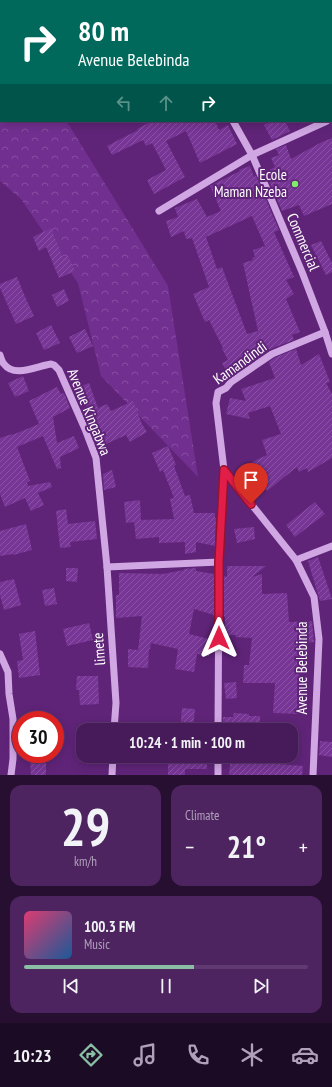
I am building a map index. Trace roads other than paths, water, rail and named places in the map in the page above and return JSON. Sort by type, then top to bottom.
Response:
[{"type":"street","name":"Commercial","points":[[234,122],[252,156],[302,272],[332,354]]},
{"type":"street","points":[[159,211],[252,156],[325,122]]},
{"type":"street","name":"Kamandindi","points":[[224,470],[216,403],[218,392],[226,388],[231,382],[272,354],[325,332]]},
{"type":"street","name":"Avenue Kingabwa","points":[[0,355],[4,365],[11,370],[18,372],[48,364],[54,364],[59,370],[96,458],[107,566]]},
{"type":"street","points":[[218,723],[219,562],[224,470]]},
{"type":"street","name":"Avenue Belebinda","points":[[224,470],[296,560],[314,597],[319,639],[313,775]]},
{"type":"street","points":[[296,560],[332,546]]},
{"type":"street","points":[[107,566],[219,562]]},
{"type":"street","name":"limete","points":[[107,566],[116,703],[115,723]]},
{"type":"street","points":[[0,654],[8,672],[9,694],[13,719],[13,759],[11,775]]},
{"type":"street","points":[[112,775],[113,763]]},
{"type":"street","points":[[218,763],[218,775]]},
{"type":"place","name":"Ecole Maman Nzeba","points":[[295,184]]}]
